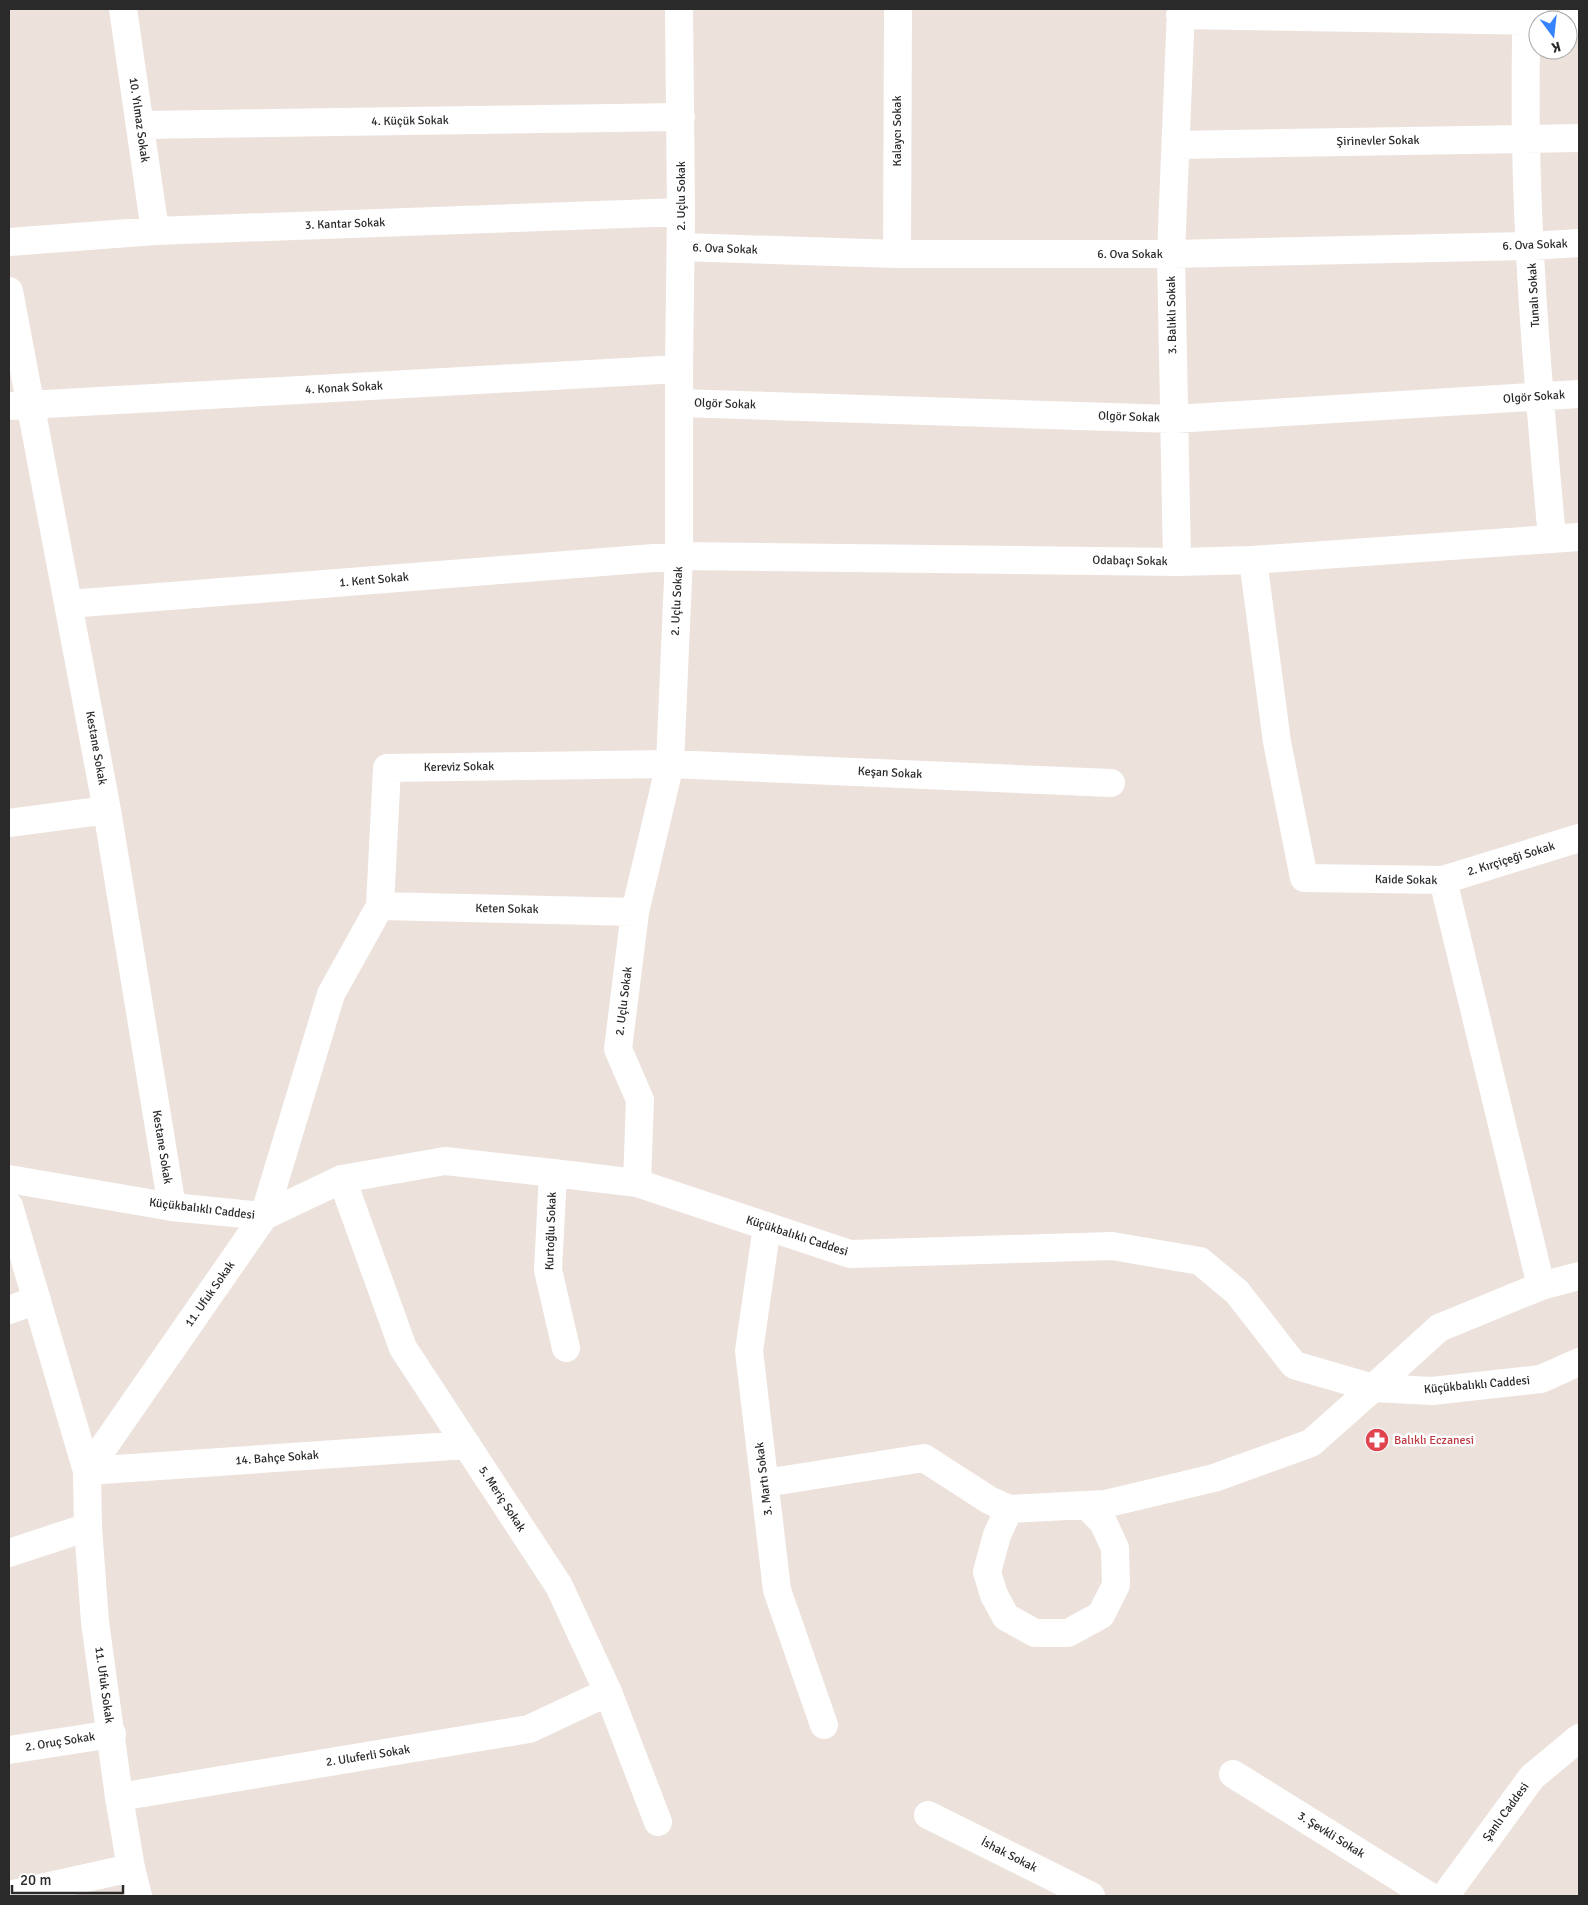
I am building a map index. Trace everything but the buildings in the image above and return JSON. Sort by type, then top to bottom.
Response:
[{"type":"street","name":"10. Yılmaz Sokak","points":[[123,9],[155,231]]},
{"type":"street","name":"2. Uçlu Sokak","points":[[637,1183],[640,1100],[618,1049],[635,912],[670,764],[679,556],[681,117],[679,9]]},
{"type":"street","name":"Kalaycı Sokak","points":[[897,254],[898,9]]},
{"type":"street","points":[[1180,12],[1528,21]]},
{"type":"street","name":"3. Balıklı Sokak","points":[[1177,562],[1172,254],[1180,12]]},
{"type":"street","name":"Tunalı Sokak","points":[[1530,60],[1526,138],[1539,396],[1552,538]]},
{"type":"street","name":"4. Küçük Sokak","points":[[140,125],[681,117]]},
{"type":"street","name":"Şirinevler Sokak","points":[[1176,145],[1579,138]]},
{"type":"street","name":"3. Kantar Sokak","points":[[9,242],[155,231],[681,212]]},
{"type":"street","name":"6. Ova Sokak","points":[[681,247],[897,254],[1172,254],[1531,246],[1579,243]]},
{"type":"street","name":"Kestane Sokak","points":[[9,291],[20,406],[69,604],[107,810],[172,1206]]},
{"type":"street","name":"4. Konak Sokak","points":[[20,406],[679,369]]},
{"type":"street","name":"Olgör Sokak","points":[[679,403],[1174,419],[1579,394]]},
{"type":"street","name":"Odabaçı Sokak","points":[[679,556],[1177,562],[1253,560],[1579,537]]},
{"type":"street","name":"1. Kent Sokak","points":[[69,604],[679,556]]},
{"type":"street","name":"Kaide Sokak","points":[[1253,560],[1277,742],[1304,878],[1443,880],[1540,1286]]},
{"type":"street","name":"Keşan Sokak","points":[[670,764],[1111,783]]},
{"type":"street","name":"Kereviz Sokak","points":[[380,906],[387,768],[670,764]]},
{"type":"street","points":[[9,823],[107,810]]},
{"type":"street","name":"2. Kırçiçeği Sokak","points":[[1443,880],[1579,838]]},
{"type":"street","points":[[264,1216],[331,994],[380,906]]},
{"type":"street","name":"Keten Sokak","points":[[380,906],[635,912]]},
{"type":"street","name":"Küçükbalıklı Caddesi","points":[[9,1179],[172,1206],[264,1216],[342,1179],[445,1161],[552,1173],[637,1183],[850,1254],[1112,1246],[1200,1261],[1237,1292],[1294,1365],[1373,1388],[1432,1391],[1541,1379],[1579,1362]]},
{"type":"street","name":"Kurtoğlu Sokak","points":[[552,1173],[548,1270],[566,1348]]},
{"type":"street","name":"5. Meriç Sokak","points":[[342,1179],[403,1348],[559,1586],[608,1692],[658,1822]]},
{"type":"street","name":"11. Ufuk Sokak","points":[[9,1206],[87,1471],[88,1527],[95,1622],[112,1734],[119,1796],[131,1868],[138,1896]]},
{"type":"street","name":"11. Ufuk Sokak","points":[[87,1471],[264,1216]]},
{"type":"street","name":"3. Martı Sokak","points":[[767,1226],[749,1351],[777,1590],[824,1726]]},
{"type":"street","points":[[765,1483],[924,1458],[989,1500],[1008,1509],[1105,1504],[1214,1478],[1312,1443],[1439,1328],[1540,1286],[1579,1276]]},
{"type":"street","points":[[9,1310],[37,1300]]},
{"type":"street","name":"14. Bahçe Sokak","points":[[87,1471],[467,1445]]},
{"type":"street","points":[[1008,1509],[997,1535],[987,1572],[994,1595],[1006,1617],[1035,1633],[1068,1633],[1101,1615],[1116,1585],[1115,1548],[1103,1522],[1086,1505]]},
{"type":"street","points":[[9,1553],[88,1527]]},
{"type":"street","name":"2. Uluferli Sokak","points":[[119,1796],[529,1729],[608,1692]]},
{"type":"street","name":"2. Oruç Sokak","points":[[9,1750],[112,1734]]},
{"type":"street","name":"Şanlı Caddesi","points":[[1445,1896],[1532,1777],[1579,1738]]},
{"type":"street","name":"3. Şevkli Sokak","points":[[1233,1774],[1429,1896]]},
{"type":"street","name":"İshak Sokak","points":[[928,1815],[1091,1896]]},
{"type":"street","points":[[9,1895],[131,1868]]},
{"type":"place","name":"Balıklı Eczanesi","points":[[1377,1440]]}]
